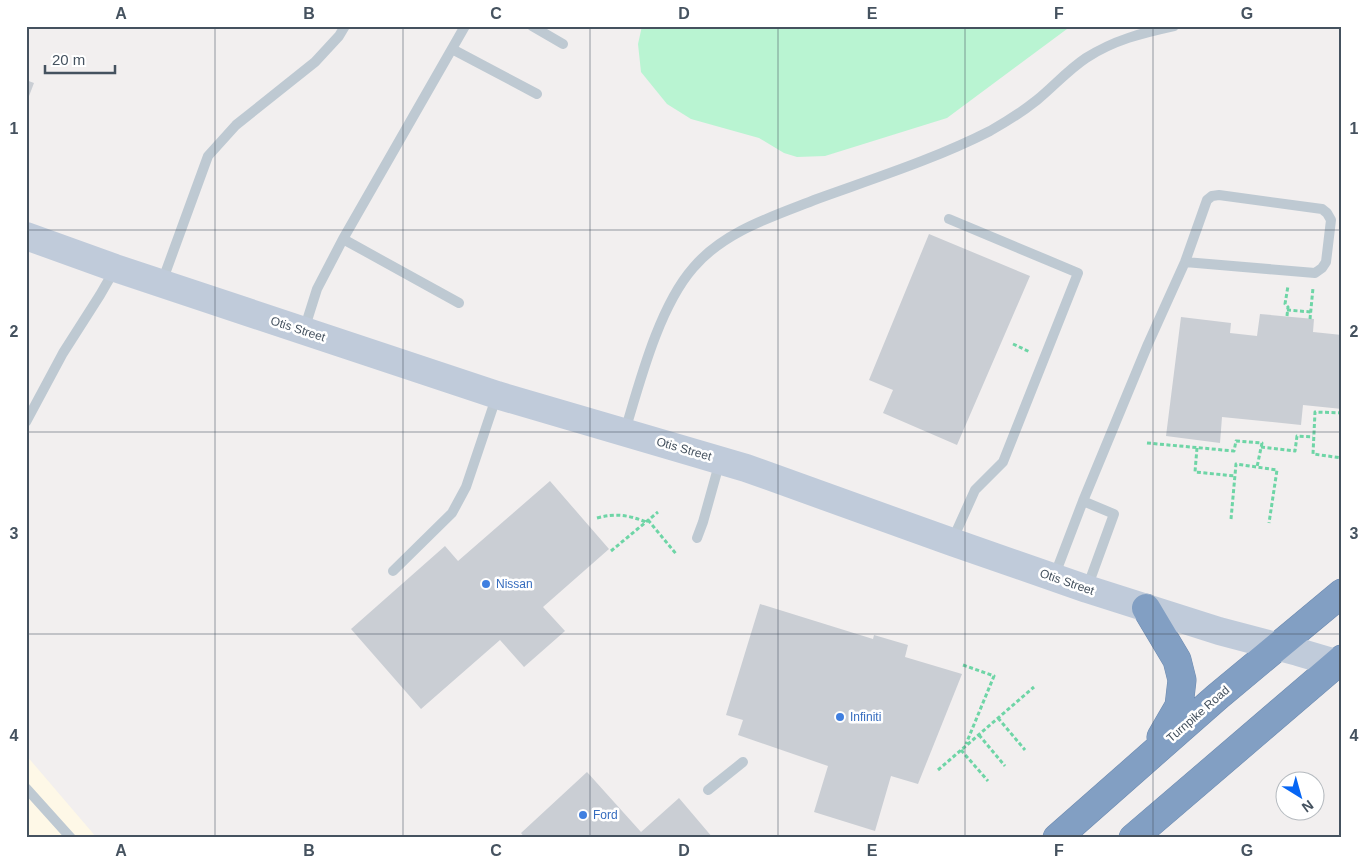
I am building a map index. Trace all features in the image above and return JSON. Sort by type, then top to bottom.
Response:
[{"type":"highway","name":"Turnpike Road","points":[[1057,838],[1151,754],[1342,593]]},
{"type":"highway","points":[[1146,608],[1177,660],[1182,680],[1179,706],[1151,754]]},
{"type":"highway","points":[[1133,838],[1340,663]]},
{"type":"main road","name":"Otis Street","points":[[26,236],[161,284],[497,394],[720,460],[1087,589],[1219,631],[1340,663]]},
{"type":"lane","points":[[161,284],[208,156],[236,125],[316,62],[340,36],[345,26]]},
{"type":"lane","points":[[304,331],[317,289],[465,26]]},
{"type":"lane","points":[[532,26],[563,44]]},
{"type":"lane","points":[[624,432],[650,352],[671,299],[693,268],[707,253],[722,242],[758,222],[967,142],[1015,117],[1068,72],[1102,48],[1138,34],[1174,26]]},
{"type":"lane","points":[[452,49],[537,94]]},
{"type":"lane","points":[[1054,577],[1083,501],[1148,344],[1185,262],[1205,204],[1212,196],[1219,196],[1322,209],[1328,213],[1332,220],[1326,262],[1315,273],[1185,262]]},
{"type":"lane","points":[[949,219],[1078,273],[1003,462],[975,490],[952,542]]},
{"type":"lane","points":[[344,239],[458,303]]},
{"type":"lane","points":[[26,422],[63,353],[115,268]]},
{"type":"lane","points":[[393,571],[452,513],[466,487],[497,394]]},
{"type":"lane","points":[[697,538],[704,522],[720,460]]},
{"type":"lane","points":[[1083,501],[1114,514],[1087,589]]},
{"type":"lane","points":[[708,790],[743,762]]},
{"type":"lane","points":[[26,788],[71,838]]},
{"type":"path","points":[[1285,304],[1288,306],[1287,316]]},
{"type":"path","points":[[1287,310],[1311,311],[1310,319]]},
{"type":"path","points":[[1342,413],[1315,412],[1313,437],[1313,454],[1342,458]]},
{"type":"path","points":[[1261,447],[1295,450],[1297,436],[1313,437]]},
{"type":"path","points":[[1147,442],[1234,451],[1236,440],[1262,443],[1257,467]]},
{"type":"path","points":[[1198,448],[1195,472],[1235,476]]},
{"type":"path","points":[[1231,519],[1236,464],[1277,470],[1269,523]]},
{"type":"path","points":[[611,550],[658,512]]},
{"type":"path","points":[[598,518],[611,514],[632,516],[647,521],[677,555]]},
{"type":"path","points":[[963,665],[994,676],[964,747]]},
{"type":"path","points":[[938,770],[1034,687]]},
{"type":"path","points":[[998,718],[1025,750]]},
{"type":"path","points":[[979,735],[1006,766]]},
{"type":"path","points":[[961,750],[988,781]]},
{"type":"shaded area","points":[[26,755],[97,838],[26,838]]},
{"type":"green space","points":[[642,26],[1071,26],[947,118],[825,156],[797,157],[784,153],[759,138],[691,119],[667,104],[641,72],[638,44]]},
{"type":"building","points":[[26,80],[34,83],[26,104]]},
{"type":"building","points":[[929,234],[1030,276],[957,445],[883,413],[893,390],[869,380]]},
{"type":"building","points":[[1260,314],[1314,319],[1313,332],[1342,335],[1342,409],[1303,405],[1301,425],[1222,417],[1220,443],[1166,436],[1181,317],[1231,323],[1230,333],[1257,336]]},
{"type":"building","name":"Nissan","points":[[550,481],[609,549],[543,607],[565,631],[524,667],[500,640],[421,709],[351,629],[445,546],[458,561]]},
{"type":"building","name":"Infiniti","points":[[760,604],[873,639],[874,635],[908,645],[905,657],[962,674],[918,784],[891,776],[875,831],[814,812],[828,766],[738,735],[743,720],[726,715]]},
{"type":"building","name":"Ford","points":[[587,772],[641,832],[679,798],[713,838],[525,838],[521,833]]},
{"type":"place","name":"Nissan","points":[[486,584]]},
{"type":"place","name":"Infiniti","points":[[840,717]]},
{"type":"place","name":"Ford","points":[[583,815]]}]
